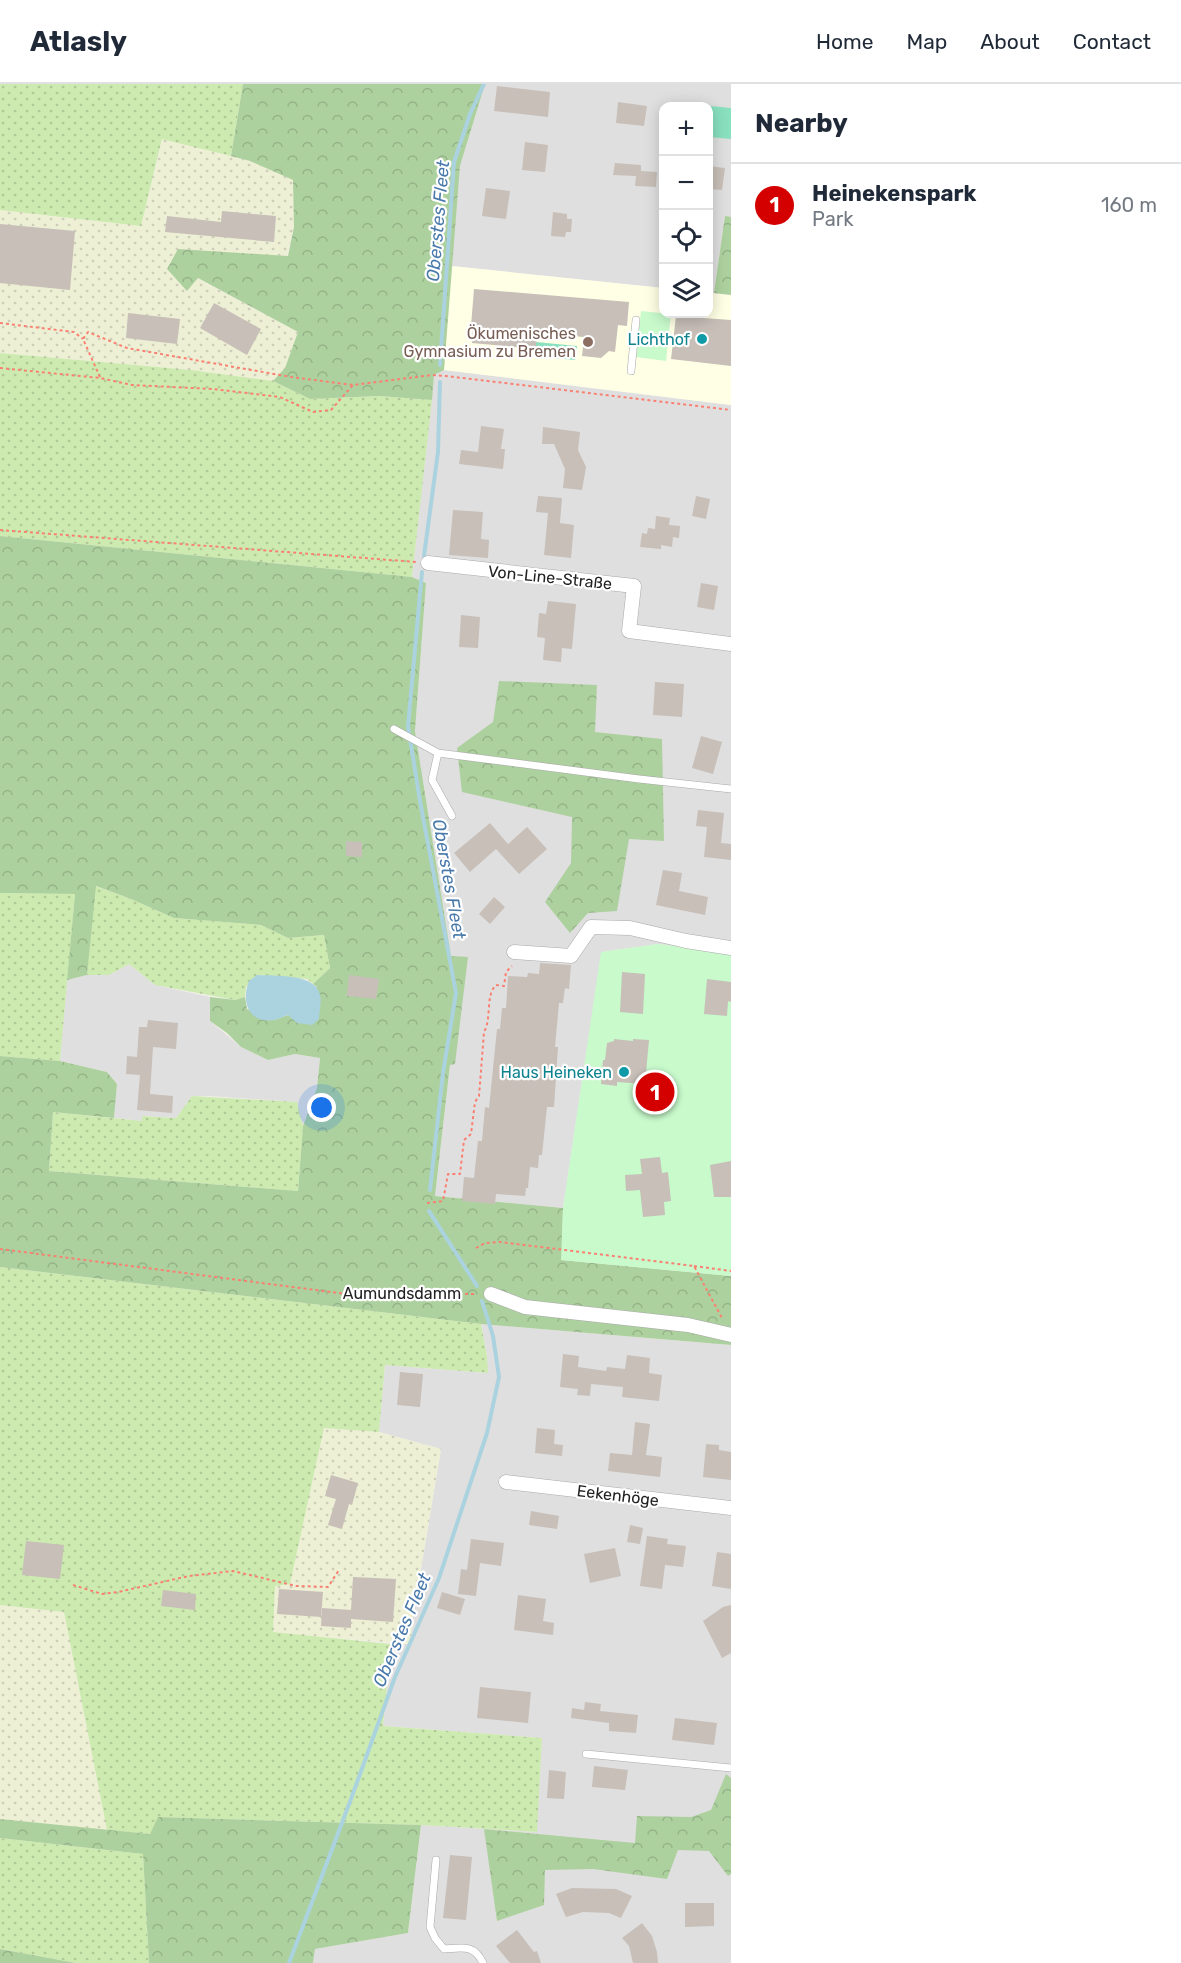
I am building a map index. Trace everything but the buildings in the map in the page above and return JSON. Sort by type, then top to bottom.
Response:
[{"type":"street","name":"Von-Line-Straße","points":[[428,563],[634,586],[629,631],[731,644]]},
{"type":"street","points":[[514,952],[571,956],[591,927],[630,928],[686,941],[731,948]]},
{"type":"street","points":[[491,1294],[525,1307],[688,1324],[731,1335]]},
{"type":"street","name":"Eekenhöge","points":[[506,1482],[731,1508]]},
{"type":"lane","points":[[631,371],[636,320]]},
{"type":"lane","points":[[394,729],[438,753],[639,780],[731,789]]},
{"type":"lane","points":[[438,753],[432,780],[452,816]]},
{"type":"lane","points":[[586,1754],[731,1768]]},
{"type":"lane","points":[[436,1860],[430,1927],[435,1938],[444,1949],[469,1948],[479,1955],[483,1963]]},
{"type":"path","points":[[0,323],[74,332],[83,339],[100,378]]},
{"type":"path","points":[[83,339],[88,332],[127,348],[291,377],[353,385],[439,375],[731,410]]},
{"type":"path","points":[[0,368],[100,378],[132,385],[213,389],[280,397],[313,412],[331,410],[353,385]]},
{"type":"path","points":[[0,530],[428,563]]},
{"type":"path","points":[[427,1203],[443,1201],[448,1174],[460,1174],[464,1140],[471,1134],[475,1102],[478,1096],[484,1032],[488,1025],[492,990],[496,985],[504,986],[506,972],[512,967],[514,952]]},
{"type":"path","points":[[476,1248],[485,1243],[500,1242],[731,1270]]},
{"type":"path","name":"Aumundsdamm","points":[[0,1249],[354,1295],[491,1294]]},
{"type":"path","points":[[694,1266],[731,1335]]},
{"type":"path","points":[[72,1585],[102,1594],[189,1576],[233,1571],[296,1586],[328,1587],[339,1570]]},
{"type":"shaded area","points":[[485,84],[731,84],[731,217],[725,217],[714,293],[713,102],[659,102],[659,288],[451,266],[460,166]]},
{"type":"shaded area","points":[[163,138],[250,161],[293,179],[294,227],[287,257],[179,249],[187,291],[197,278],[298,332],[285,369],[273,381],[191,370],[0,353],[0,210],[141,226]]},
{"type":"shaded area","name":"Ökumenisches Gymnasium zu Bremen","points":[[451,266],[659,288],[659,318],[713,318],[713,293],[731,295],[731,405],[444,370]]},
{"type":"shaded area","points":[[444,370],[731,405],[731,953],[658,944],[602,952],[563,1208],[435,1196],[450,1065],[468,957],[451,957],[415,731],[426,583],[412,577],[434,375]]},
{"type":"shaded area","points":[[129,964],[155,985],[210,997],[210,1021],[241,1047],[268,1060],[295,1054],[320,1058],[317,1088],[303,1126],[297,1102],[209,1096],[192,1096],[176,1118],[143,1116],[142,1121],[114,1118],[117,1084],[107,1072],[60,1061],[67,980],[87,975],[109,975]]},
{"type":"shaded area","points":[[481,1324],[731,1345],[731,1963],[313,1963],[315,1949],[408,1933],[421,1825],[536,1832],[542,1738],[383,1726],[391,1644],[410,1644],[441,1449],[379,1432],[385,1365],[487,1373],[487,1356]]},
{"type":"shaded area","points":[[324,1428],[379,1432],[441,1449],[410,1644],[273,1633],[275,1585],[290,1584]]},
{"type":"shaded area","points":[[0,1605],[64,1612],[107,1830],[0,1819]]},
{"type":"green space","points":[[0,84],[243,84],[231,156],[162,139],[141,226],[0,210]]},
{"type":"green space","points":[[243,84],[485,84],[460,166],[444,370],[434,375],[432,400],[379,396],[310,399],[273,381],[285,368],[298,332],[198,278],[187,291],[167,269],[178,249],[288,256],[294,227],[293,180],[250,161],[231,156]]},
{"type":"green space","points":[[713,106],[731,108],[731,139],[713,137]]},
{"type":"green space","points":[[725,216],[731,217],[731,295],[714,293]]},
{"type":"green space","points":[[641,311],[659,313],[659,318],[671,318],[666,361],[636,357]]},
{"type":"green space","points":[[536,342],[577,346],[575,360],[535,356]]},
{"type":"green space","points":[[0,353],[191,370],[273,381],[310,399],[379,396],[432,400],[412,577],[0,536]]},
{"type":"green space","points":[[0,536],[412,577],[426,583],[415,731],[451,956],[468,957],[455,1064],[450,1065],[435,1196],[563,1208],[562,1260],[731,1276],[731,1345],[481,1324],[0,1267],[0,1056],[60,1061],[107,1072],[117,1084],[114,1118],[53,1112],[49,1171],[298,1191],[303,1126],[317,1088],[320,1058],[295,1054],[268,1060],[241,1047],[210,1021],[210,997],[235,1000],[245,997],[247,1009],[274,1020],[288,1015],[317,987],[313,984],[330,968],[324,935],[288,938],[261,925],[174,918],[96,886],[87,975],[67,980],[75,894],[0,893]]},
{"type":"green space","points":[[499,681],[597,685],[595,732],[662,739],[664,841],[629,839],[617,911],[588,913],[570,933],[545,902],[571,863],[572,817],[462,792],[457,748],[493,722]]},
{"type":"green space","points":[[95,886],[174,918],[261,925],[288,938],[324,935],[330,968],[313,984],[307,979],[257,975],[246,987],[245,997],[235,1000],[155,985],[129,964],[109,975],[87,975]]},
{"type":"green space","points":[[0,893],[75,894],[60,1061],[0,1056]]},
{"type":"green space","points":[[658,944],[731,953],[731,1276],[561,1260],[563,1208],[601,952]]},
{"type":"green space","points":[[192,1096],[297,1102],[303,1126],[298,1191],[49,1171],[53,1112],[142,1121],[142,1116],[176,1118]]},
{"type":"green space","points":[[0,1267],[481,1324],[488,1373],[385,1365],[379,1432],[324,1428],[290,1584],[275,1586],[273,1632],[391,1644],[383,1726],[542,1738],[537,1832],[421,1825],[159,1817],[150,1834],[107,1830],[64,1612],[0,1605]]},
{"type":"green space","points":[[726,1774],[731,1778],[731,1874],[728,1876],[709,1851],[678,1850],[667,1879],[593,1869],[545,1870],[544,1905],[497,1921],[484,1829],[635,1843],[637,1816],[691,1817],[711,1810]]},
{"type":"green space","points":[[158,1817],[421,1825],[408,1933],[315,1949],[313,1963],[149,1963],[143,1854],[0,1838],[0,1819],[150,1834]]},
{"type":"green space","points":[[0,1838],[143,1854],[149,1963],[76,1963],[0,1949]]},
{"type":"green space","points":[[0,1949],[76,1963],[0,1963]]},
{"type":"water","points":[[257,975],[293,977],[311,983],[320,995],[319,1019],[312,1025],[297,1023],[288,1015],[274,1020],[265,1020],[253,1015],[249,1010],[246,996],[249,981]]},
{"type":"waterway","name":"Oberstes Fleet","points":[[440,365],[454,162],[470,114],[484,84]]},
{"type":"waterway","name":"Oberstes Fleet","points":[[424,556],[438,452],[440,382]]},
{"type":"waterway","name":"Oberstes Fleet","points":[[422,572],[408,726],[456,993],[443,1073],[430,1190]]},
{"type":"waterway","name":"Oberstes Fleet","points":[[429,1211],[477,1286]]},
{"type":"waterway","name":"Oberstes Fleet","points":[[289,1963],[395,1677],[439,1578],[487,1433],[499,1377],[493,1336],[482,1301]]},
{"type":"place","name":"Lichthof","points":[[702,339]]},
{"type":"place","name":"Ökumenisches Gymnasium zu Bremen","points":[[588,342]]},
{"type":"place","name":"Haus Heineken","points":[[624,1072]]},
{"type":"place","name":"Heinekenspark","points":[[655,1092]]}]
